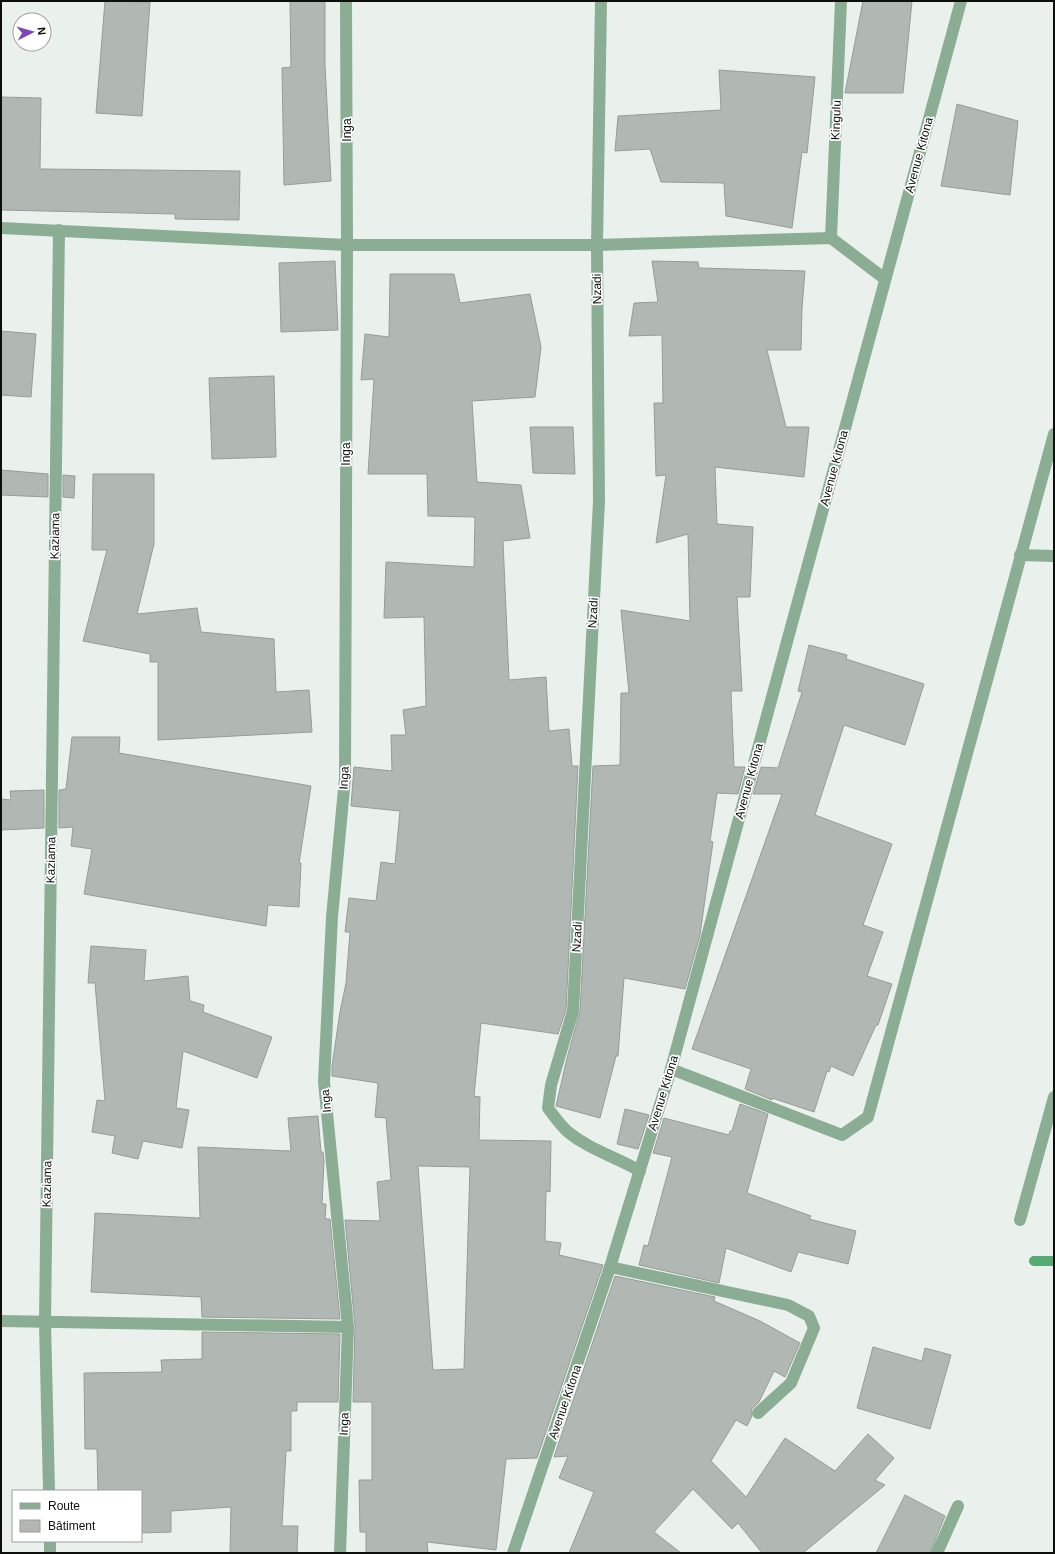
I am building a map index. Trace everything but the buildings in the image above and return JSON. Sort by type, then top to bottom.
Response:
[{"type":"street","name":"Inga","points":[[340,1553],[348,1328],[324,1082],[332,924],[345,778],[347,245],[346,1]]},
{"type":"street","name":"Nzadi","points":[[601,1],[597,245],[599,501],[573,1011],[551,1085],[548,1108],[567,1131],[586,1145],[601,1153],[620,1159],[640,1171]]},
{"type":"street","name":"Kingulu","points":[[831,238],[841,1]]},
{"type":"street","name":"Avenue Kitona","points":[[513,1553],[610,1267],[671,1069],[961,1]]},
{"type":"street","points":[[1,228],[347,245],[597,245],[831,238],[885,279]]},
{"type":"street","name":"Kaziama","points":[[48,1490],[45,1322],[59,230]]},
{"type":"street","points":[[671,1069],[842,1135],[868,1117],[1054,434]]},
{"type":"street","points":[[1020,555],[1054,556]]},
{"type":"street","points":[[1020,1220],[1054,1097]]},
{"type":"street","points":[[610,1267],[788,1305],[809,1316],[814,1328],[791,1383],[758,1413]]},
{"type":"street","points":[[1,1321],[348,1328]]},
{"type":"street","points":[[937,1553],[958,1506]]},
{"type":"street","points":[[50,1542],[50,1553]]},
{"type":"waterway","points":[[1034,1261],[1054,1261]]}]
